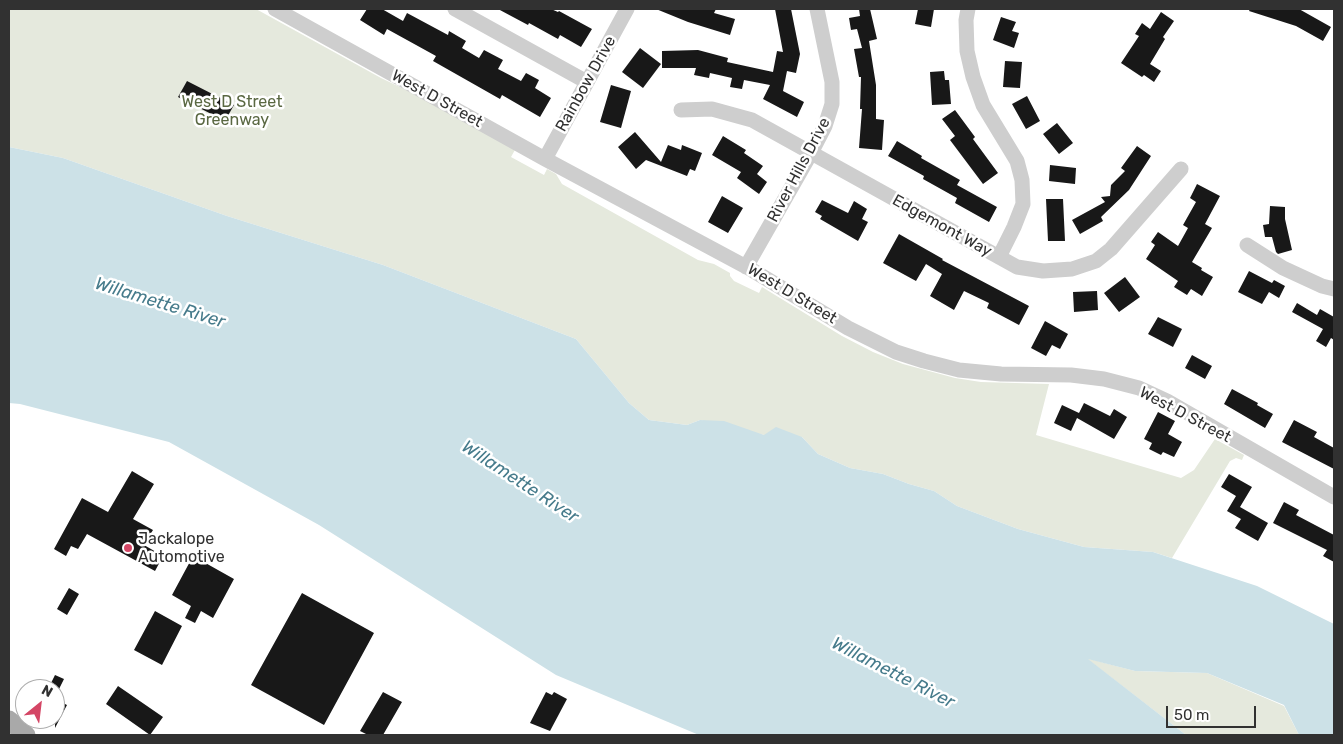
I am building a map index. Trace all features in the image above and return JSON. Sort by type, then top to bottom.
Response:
[{"type":"main road","points":[[9,720],[26,735]]},
{"type":"street","name":"West D Street","points":[[275,9],[545,159],[746,267],[848,328],[896,352],[959,370],[1001,374],[1071,375],[1104,378],[1139,388],[1334,497]]},
{"type":"street","points":[[455,9],[587,82]]},
{"type":"street","name":"Rainbow Drive","points":[[545,159],[627,9]]},
{"type":"street","name":"River Hills Drive","points":[[746,267],[811,153],[825,126],[832,104],[832,82],[817,9]]},
{"type":"street","points":[[968,9],[966,20],[967,51],[973,77],[983,105],[1017,161],[1022,180],[1023,204],[1014,227],[998,257]]},
{"type":"street","name":"Edgemont Way","points":[[681,110],[712,109],[733,113],[752,120],[1017,267],[1043,271],[1072,269],[1096,261],[1111,249],[1181,169]]},
{"type":"street","points":[[1246,246],[1283,268],[1322,286],[1334,289]]},
{"type":"green space","name":"West D Street Greenway","points":[[9,9],[256,9],[381,78],[423,98],[516,148],[511,157],[544,175],[547,169],[556,174],[562,184],[698,260],[714,264],[730,273],[734,281],[759,293],[762,287],[842,336],[873,352],[903,364],[955,378],[981,382],[1049,384],[1036,435],[1181,478],[1194,470],[1215,439],[1244,455],[1242,460],[1236,458],[1230,461],[1172,558],[1153,552],[1084,547],[1018,529],[957,506],[934,491],[883,474],[850,468],[818,454],[802,437],[764,435],[700,420],[687,425],[649,420],[629,403],[576,339],[383,265],[227,216],[63,158],[9,147]]},
{"type":"green space","points":[[1086,658],[1135,671],[1207,673],[1284,706],[1299,735],[1186,735]]},
{"type":"water","name":"Willamette River","points":[[9,147],[63,158],[227,216],[383,265],[576,339],[629,403],[649,420],[687,425],[700,420],[724,421],[764,435],[776,427],[802,437],[818,454],[850,468],[883,474],[934,491],[957,506],[1018,529],[1084,547],[1153,552],[1257,586],[1334,624],[1334,735],[1299,735],[1284,705],[1207,673],[1135,671],[1088,659],[1186,735],[699,735],[556,675],[319,525],[169,442],[20,404],[9,403]]},
{"type":"building","points":[[367,9],[382,9],[403,21],[407,13],[448,35],[449,31],[466,41],[462,48],[479,58],[484,50],[503,60],[498,69],[521,81],[526,73],[539,80],[535,88],[551,98],[540,117],[502,95],[500,99],[433,61],[436,56],[387,29],[384,35],[360,20]]},
{"type":"building","points":[[498,9],[551,9],[559,11],[592,29],[581,47],[560,35],[558,39]]},
{"type":"building","points":[[656,9],[716,9],[714,13],[735,19],[730,35],[688,22]]},
{"type":"building","points":[[775,9],[791,9],[800,54],[796,73],[787,71],[783,91],[804,102],[797,117],[763,99],[770,85],[744,80],[742,89],[730,87],[732,78],[710,73],[709,78],[694,75],[696,68],[662,68],[662,51],[698,50],[728,58],[727,62],[773,72],[777,51],[783,52]]},
{"type":"building","points":[[859,9],[870,9],[877,39],[869,41],[876,85],[876,119],[884,120],[882,150],[859,148],[862,109],[860,109],[861,77],[859,77],[854,49],[862,48],[857,29],[851,30],[849,18],[860,16]]},
{"type":"building","points":[[918,9],[934,9],[931,27],[915,24]]},
{"type":"building","points":[[1250,9],[1299,9],[1331,27],[1323,41],[1296,26],[1249,11]]},
{"type":"building","points":[[1161,12],[1174,21],[1163,37],[1165,39],[1150,64],[1161,71],[1154,82],[1144,75],[1142,77],[1121,63],[1139,36],[1135,34],[1142,23],[1150,29]]},
{"type":"building","points":[[1001,17],[1016,22],[1012,31],[1019,33],[1014,48],[993,40]]},
{"type":"building","points":[[640,48],[661,64],[643,88],[622,72]]},
{"type":"building","points":[[1005,61],[1022,62],[1020,88],[1003,87]]},
{"type":"building","points":[[944,71],[945,80],[949,80],[951,104],[932,105],[930,72]]},
{"type":"building","points":[[187,81],[234,105],[225,121],[178,97]]},
{"type":"building","points":[[611,85],[631,91],[621,128],[600,122]]},
{"type":"building","points":[[1027,96],[1040,121],[1026,129],[1012,104]]},
{"type":"building","points":[[955,110],[998,173],[983,184],[950,140],[955,136],[942,119]]},
{"type":"building","points":[[1057,123],[1073,143],[1059,154],[1043,134]]},
{"type":"building","points":[[635,132],[661,162],[668,145],[681,150],[682,145],[702,153],[695,171],[690,169],[687,176],[646,160],[636,169],[618,147]]},
{"type":"building","points":[[723,136],[746,150],[744,153],[763,166],[757,174],[767,182],[759,194],[737,178],[741,172],[712,155]]},
{"type":"building","points":[[897,141],[922,156],[921,158],[960,180],[957,185],[997,207],[989,222],[955,203],[957,198],[923,179],[924,176],[888,156]]},
{"type":"building","points":[[1137,146],[1151,156],[1129,190],[1101,217],[1103,221],[1080,234],[1072,220],[1105,202],[1101,197],[1110,196],[1111,185],[1125,171],[1121,168]]},
{"type":"building","points":[[1050,165],[1076,168],[1075,184],[1049,181]]},
{"type":"building","points":[[1197,184],[1220,196],[1205,224],[1212,228],[1192,262],[1213,277],[1202,296],[1191,289],[1187,295],[1174,287],[1178,281],[1146,259],[1155,245],[1151,242],[1158,232],[1178,246],[1188,228],[1183,225],[1196,202],[1190,198]]},
{"type":"building","points":[[722,196],[743,208],[728,233],[708,222]]},
{"type":"building","points":[[1046,199],[1063,199],[1065,241],[1048,241]]},
{"type":"building","points":[[822,200],[848,213],[854,201],[867,209],[862,219],[868,222],[858,241],[820,219],[822,216],[815,212]]},
{"type":"building","points":[[1270,206],[1285,207],[1285,219],[1292,250],[1278,254],[1272,237],[1265,237],[1263,225],[1269,224]]},
{"type":"building","points":[[899,234],[942,260],[1029,306],[1019,325],[987,308],[989,303],[964,291],[954,310],[930,296],[942,274],[926,264],[916,281],[883,263]]},
{"type":"building","points":[[1249,271],[1272,283],[1274,280],[1285,286],[1279,298],[1269,292],[1262,304],[1238,292]]},
{"type":"building","points":[[1125,277],[1140,297],[1119,312],[1104,293]]},
{"type":"building","points":[[1097,291],[1098,310],[1074,312],[1073,292]]},
{"type":"building","points":[[1297,303],[1317,315],[1320,309],[1334,317],[1334,340],[1331,338],[1326,347],[1316,341],[1323,329],[1292,312]]},
{"type":"building","points":[[1158,317],[1182,329],[1173,347],[1148,334]]},
{"type":"building","points":[[1045,321],[1068,334],[1060,349],[1052,345],[1046,356],[1031,348]]},
{"type":"building","points":[[1192,355],[1212,366],[1205,379],[1185,368]]},
{"type":"building","points":[[1232,389],[1258,403],[1257,405],[1273,414],[1265,428],[1224,404]]},
{"type":"building","points":[[1084,403],[1110,416],[1114,409],[1127,417],[1114,439],[1077,418],[1071,431],[1054,423],[1062,405],[1079,413]]},
{"type":"building","points":[[1158,412],[1175,421],[1168,434],[1182,442],[1174,457],[1163,452],[1161,455],[1149,449],[1152,443],[1144,439]]},
{"type":"building","points":[[1294,420],[1317,432],[1314,437],[1334,448],[1334,469],[1282,442]]},
{"type":"building","points":[[132,471],[154,484],[133,519],[153,530],[144,545],[163,556],[155,571],[87,534],[78,549],[71,546],[66,556],[54,549],[82,498],[108,512]]},
{"type":"building","points":[[1229,474],[1252,487],[1240,507],[1268,523],[1258,541],[1235,528],[1241,519],[1227,511],[1236,496],[1221,487]]},
{"type":"building","points":[[1284,502],[1299,510],[1296,515],[1334,535],[1334,562],[1323,556],[1327,550],[1273,523]]},
{"type":"building","points":[[193,556],[234,579],[213,618],[201,611],[195,623],[185,618],[191,606],[172,595]]},
{"type":"building","points":[[69,588],[79,594],[67,615],[57,609]]},
{"type":"building","points":[[302,593],[374,633],[324,725],[251,685]]},
{"type":"building","points":[[155,611],[182,626],[162,665],[134,650]]},
{"type":"building","points":[[55,675],[64,679],[53,679]]},
{"type":"building","points":[[118,686],[163,717],[150,735],[106,704]]},
{"type":"building","points":[[383,692],[402,702],[383,735],[368,735],[360,731]]},
{"type":"building","points":[[546,692],[552,695],[554,692],[567,699],[550,731],[530,723]]},
{"type":"place","name":"Jackalope Automotive","points":[[128,548]]}]
